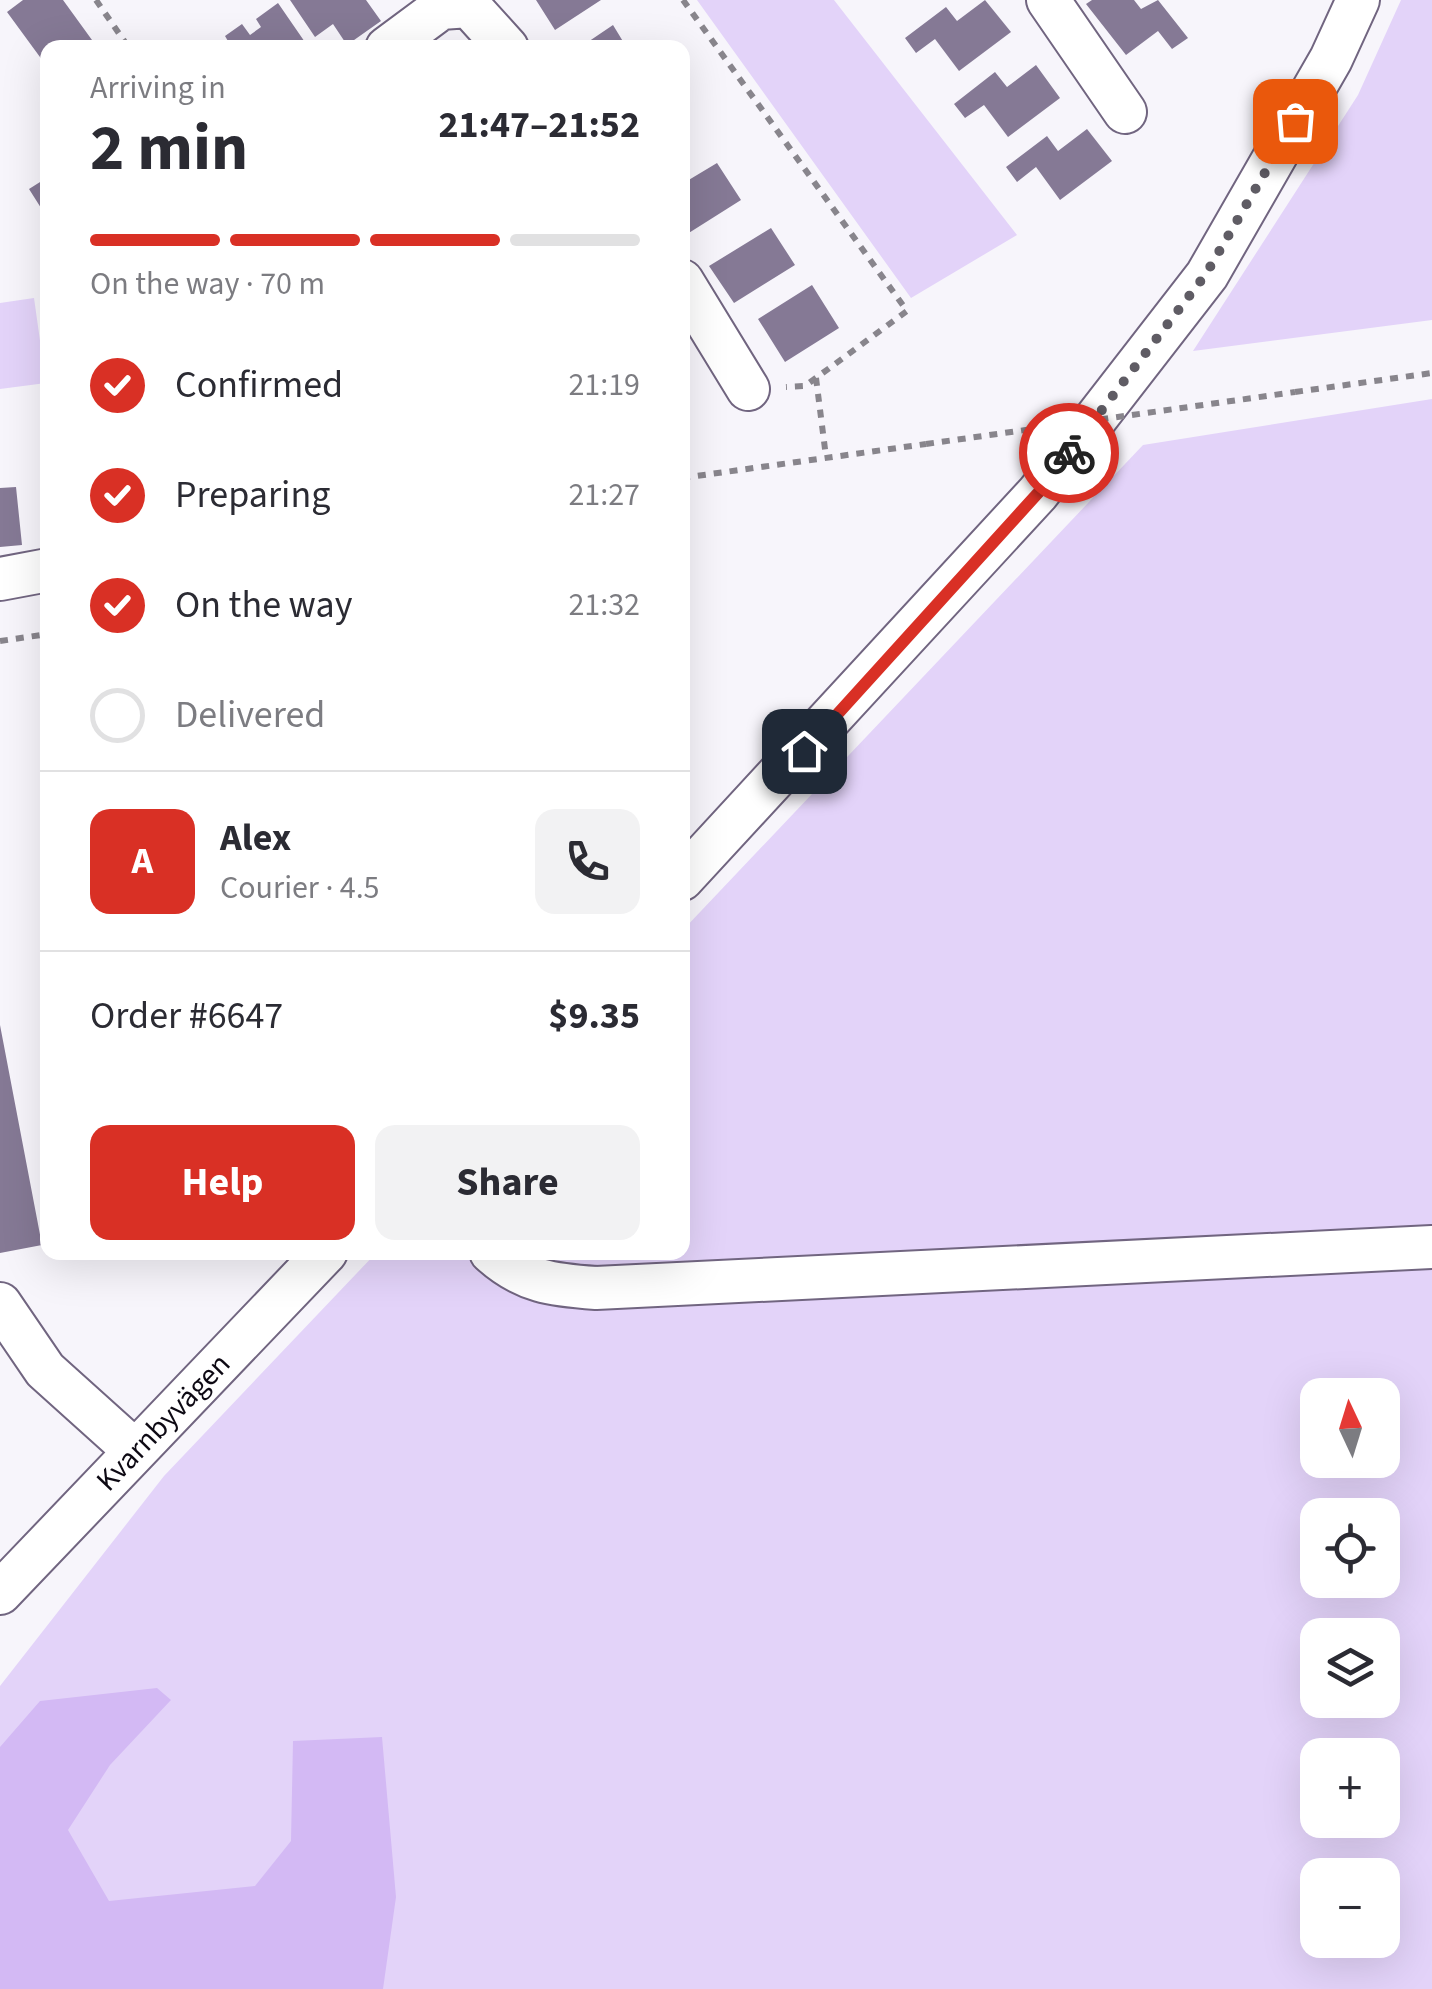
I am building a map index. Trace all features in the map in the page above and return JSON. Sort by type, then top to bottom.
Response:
[{"type":"street","points":[[1048,0],[1125,112]]},
{"type":"street","points":[[690,870],[1038,493],[1194,290],[1331,59],[1358,0]]},
{"type":"street","points":[[398,40],[440,8],[469,6],[499,40]]},
{"type":"street","points":[[690,294],[748,388]]},
{"type":"street","points":[[0,579],[40,572]]},
{"type":"street","points":[[500,1260],[543,1285],[596,1288],[1432,1248]]},
{"type":"street","name":"Kvarnbyvägen","points":[[0,1593],[318,1260]]},
{"type":"street","points":[[0,1304],[45,1370],[135,1451]]},
{"type":"path","points":[[96,0],[124,40]]},
{"type":"path","points":[[683,0],[907,311],[805,386],[748,388]]},
{"type":"path","points":[[690,477],[1432,373]]},
{"type":"path","points":[[816,378],[826,458]]},
{"type":"path","points":[[0,641],[40,635]]},
{"type":"shaded area","points":[[697,0],[834,0],[1017,235],[911,298]]},
{"type":"shaded area","points":[[1401,0],[1432,0],[1432,320],[1193,351],[1358,95]]},
{"type":"shaded area","points":[[34,298],[40,340],[40,384],[0,389],[0,303]]},
{"type":"shaded area","points":[[1432,399],[1432,1989],[0,1989],[0,1686],[164,1476],[369,1260],[690,1260],[690,923],[1143,445]]},
{"type":"shaded area","points":[[157,1688],[171,1700],[110,1765],[68,1830],[109,1901],[255,1886],[291,1841],[293,1741],[382,1737],[396,1897],[383,1989],[0,1989],[0,1747],[40,1701]]},
{"type":"building","points":[[23,0],[63,0],[92,40],[40,40],[40,57],[7,12]]},
{"type":"building","points":[[290,0],[366,0],[381,21],[354,40],[344,40],[333,24],[315,37]]},
{"type":"building","points":[[536,0],[601,0],[555,30]]},
{"type":"building","points":[[985,0],[1011,32],[959,71],[935,39],[916,53],[905,38],[946,7],[957,21]]},
{"type":"building","points":[[1092,0],[1134,0],[1141,9],[1158,0],[1188,38],[1172,49],[1158,31],[1126,55],[1086,4]]},
{"type":"building","points":[[278,3],[303,40],[227,40],[225,36],[242,24],[250,35],[261,27],[256,19]]},
{"type":"building","points":[[613,25],[622,40],[591,40]]},
{"type":"building","points":[[1036,65],[1060,98],[1008,137],[984,105],[965,118],[954,104],[995,72],[1007,87]]},
{"type":"building","points":[[1087,129],[1112,161],[1060,200],[1036,167],[1017,182],[1006,167],[1047,136],[1058,151]]},
{"type":"building","points":[[717,163],[741,200],[690,232],[690,179]]},
{"type":"building","points":[[40,182],[40,206],[29,189]]},
{"type":"building","points":[[771,228],[795,265],[734,303],[709,266]]},
{"type":"building","points":[[812,285],[839,328],[785,362],[758,319]]},
{"type":"building","points":[[16,487],[22,545],[0,547],[0,488]]},
{"type":"building","points":[[0,1025],[40,1245],[0,1253]]},
{"type":"way so far","points":[[1069,453],[1206,274],[1295,121]]},
{"type":"route","points":[[804,751],[1038,493],[1069,453]]}]
